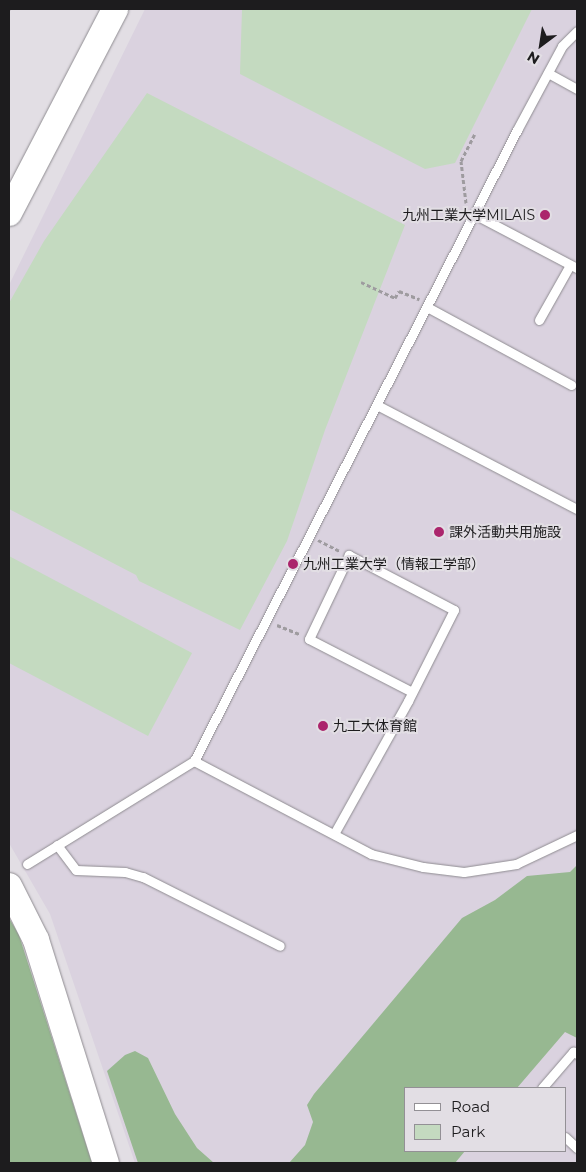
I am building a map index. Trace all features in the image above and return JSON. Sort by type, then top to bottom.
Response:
[{"type":"street","points":[[9,213],[116,9]]},
{"type":"street","points":[[9,886],[36,940],[106,1163]]},
{"type":"lane","points":[[27,864],[194,761],[308,536],[562,46],[577,31]]},
{"type":"lane","points":[[548,73],[577,89]]},
{"type":"lane","points":[[474,214],[574,267],[539,320]]},
{"type":"lane","points":[[428,305],[571,385]]},
{"type":"lane","points":[[377,405],[577,509]]},
{"type":"lane","points":[[334,834],[412,692],[454,610],[349,555],[308,639],[412,692]]},
{"type":"lane","points":[[194,761],[371,854],[424,867],[464,872],[516,864],[577,835]]},
{"type":"lane","points":[[57,845],[76,870],[124,872],[143,877],[280,946]]},
{"type":"lane","points":[[543,1087],[573,1052],[577,1054]]},
{"type":"lane","points":[[566,1138],[577,1148]]},
{"type":"path","points":[[474,214],[468,211],[461,161],[475,134]]},
{"type":"path","points":[[361,282],[395,298],[399,291],[428,305]]},
{"type":"path","points":[[308,536],[349,555]]},
{"type":"path","points":[[266,619],[308,639]]},
{"type":"shaded area","name":"九州工業大学（情報工学部）","points":[[145,9],[577,9],[577,1163],[135,1163],[50,914],[9,843],[9,285]]},
{"type":"green space","points":[[242,9],[532,9],[455,163],[425,169],[240,74]]},
{"type":"green space","points":[[147,93],[405,225],[325,430],[287,541],[240,630],[139,581],[136,575],[9,509],[9,303],[44,241]]},
{"type":"green space","points":[[9,556],[192,653],[148,736],[9,663]]},
{"type":"green space","points":[[577,865],[577,1038],[565,1032],[518,1087],[404,1087],[404,1152],[464,1152],[455,1163],[289,1163],[305,1145],[313,1122],[307,1105],[314,1094],[462,918],[495,900],[527,876],[570,872]]},
{"type":"green space","points":[[9,918],[19,935],[92,1163],[9,1163]]},
{"type":"green space","points":[[135,1051],[148,1058],[175,1114],[197,1148],[214,1163],[138,1163],[107,1071],[125,1055]]},
{"type":"place","name":"九州工業大学MILAIS","points":[[545,215]]},
{"type":"place","name":"課外活動共用施設","points":[[439,532]]},
{"type":"place","name":"九州工業大学（情報工学部）","points":[[293,564]]},
{"type":"place","name":"九工大体育館","points":[[323,726]]}]
